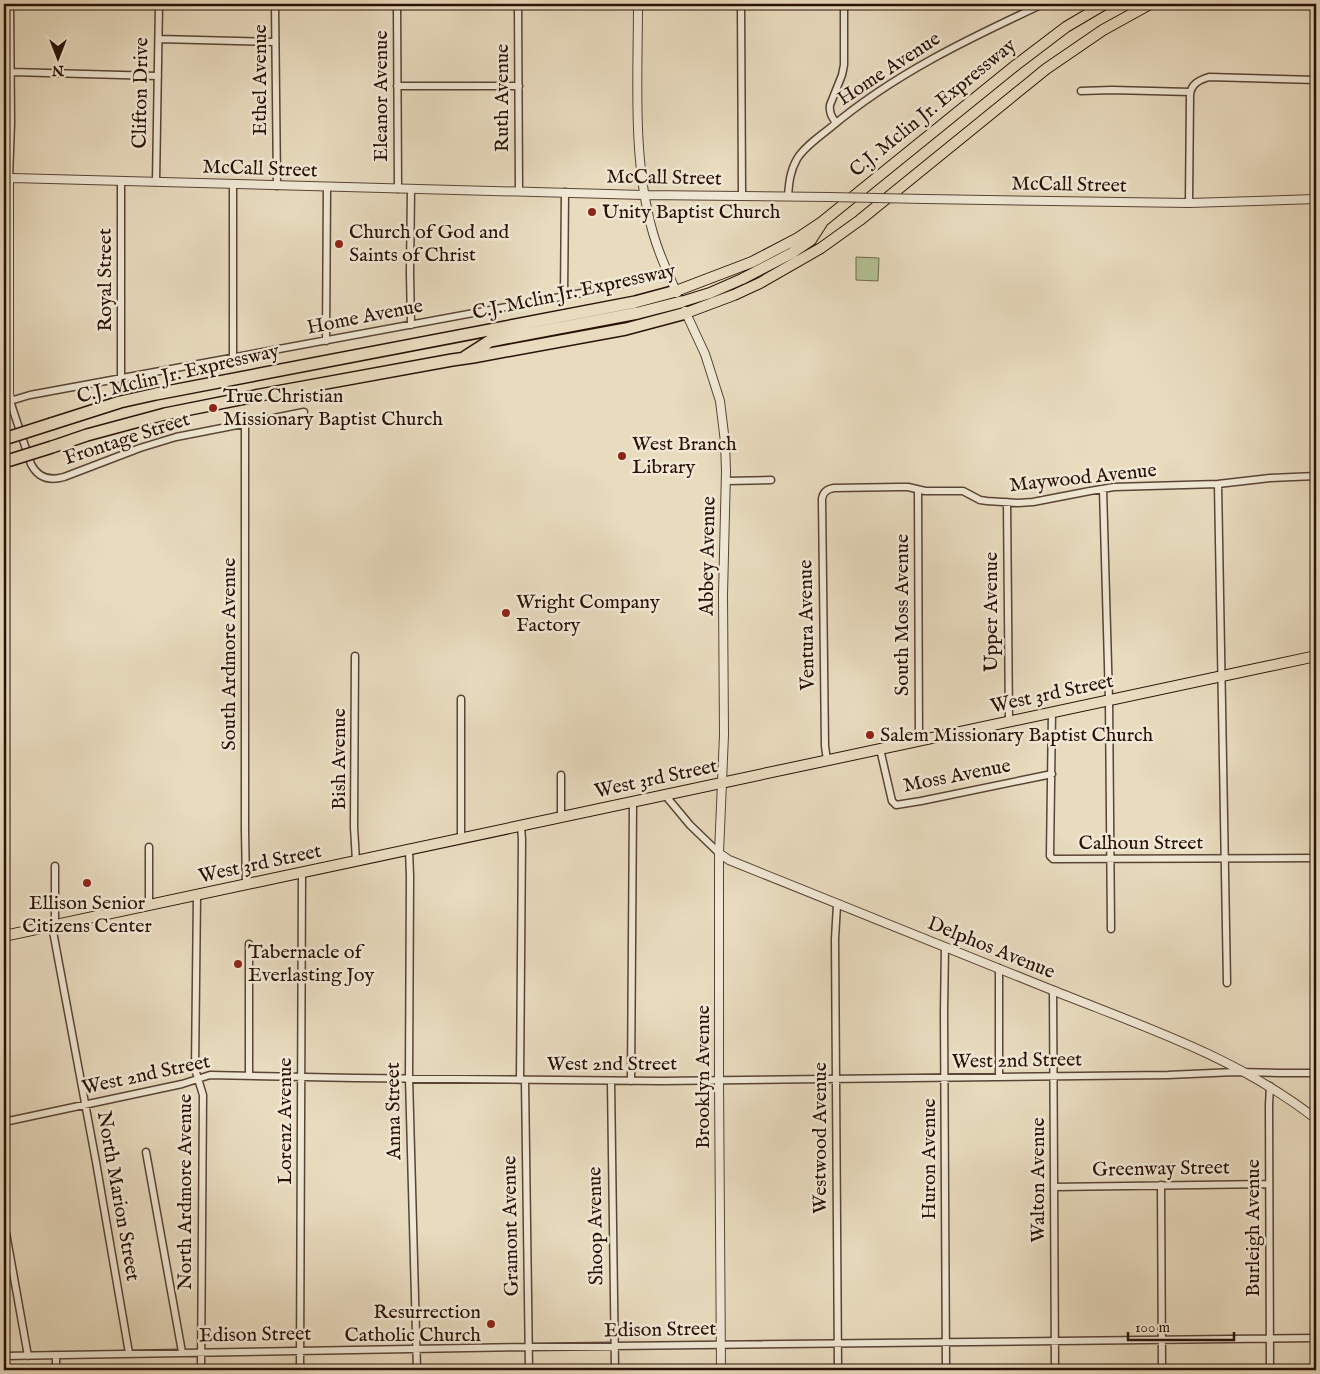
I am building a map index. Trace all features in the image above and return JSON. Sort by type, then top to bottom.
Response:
[{"type":"highway","name":"C.J. Mclin Jr. Expressway","points":[[4,439],[120,402],[156,394],[626,304],[678,297]]},
{"type":"highway","points":[[461,359],[490,341],[638,313],[678,297]]},
{"type":"highway","name":"C.J. Mclin Jr. Expressway","points":[[4,462],[87,435],[165,414],[626,328],[686,313]]},
{"type":"main road","name":"C.J. Mclin Jr. Expressway","points":[[678,297],[710,293],[792,253],[811,240],[822,222],[1016,65],[1066,27],[1104,4]]},
{"type":"main road","name":"C.J. Mclin Jr. Expressway","points":[[686,313],[760,283],[822,248],[860,220],[1046,69],[1103,30],[1150,4]]},
{"type":"main road","name":"West 3rd Street","points":[[4,936],[1316,656]]},
{"type":"street","points":[[7,402],[9,392],[8,178],[12,123],[10,4]]},
{"type":"street","name":"Clifton Drive","points":[[156,182],[159,4]]},
{"type":"street","name":"Ethel Avenue","points":[[275,4],[277,186]]},
{"type":"street","name":"Eleanor Avenue","points":[[397,4],[398,188]]},
{"type":"street","points":[[508,4],[518,4]]},
{"type":"street","name":"Ruth Avenue","points":[[518,4],[519,191]]},
{"type":"street","name":"Abbey Avenue","points":[[638,4],[638,139],[644,194],[658,249],[705,354],[720,400],[725,442],[722,783]]},
{"type":"street","points":[[742,4],[742,195]]},
{"type":"street","points":[[836,123],[831,116],[830,110],[844,65],[844,4]]},
{"type":"street","name":"Home Avenue","points":[[788,196],[792,170],[796,161],[802,153],[836,123],[880,90],[932,58],[1043,4]]},
{"type":"street","points":[[158,39],[276,42]]},
{"type":"street","points":[[11,72],[158,76]]},
{"type":"street","points":[[1190,203],[1190,92],[1193,85],[1209,77],[1316,80]]},
{"type":"street","points":[[397,86],[518,86]]},
{"type":"street","points":[[1081,91],[1190,92]]},
{"type":"street","name":"McCall Street","points":[[8,178],[277,186],[925,199],[1190,203],[1316,199]]},
{"type":"street","name":"Royal Street","points":[[121,181],[121,379]]},
{"type":"street","points":[[233,184],[233,358]]},
{"type":"street","points":[[326,341],[327,187]]},
{"type":"street","points":[[411,189],[411,325]]},
{"type":"street","points":[[564,297],[565,192]]},
{"type":"street","name":"Home Avenue","points":[[7,402],[30,396],[564,297],[608,288],[643,278]]},
{"type":"street","name":"Frontage Street","points":[[7,402],[34,470],[50,479],[64,477],[160,441],[304,412]]},
{"type":"street","name":"South Ardmore Avenue","points":[[245,423],[246,885]]},
{"type":"street","name":"Maywood Avenue","points":[[826,491],[834,488],[899,487],[918,490],[962,491],[980,500],[1033,502],[1103,488],[1218,484],[1270,478],[1316,476]]},
{"type":"street","points":[[726,481],[771,480]]},
{"type":"street","points":[[1218,484],[1228,984]]},
{"type":"street","points":[[1103,488],[1109,700],[1111,929]]},
{"type":"street","name":"South Moss Avenue","points":[[918,490],[919,741]]},
{"type":"street","name":"Ventura Avenue","points":[[826,491],[822,499],[825,746],[827,760]]},
{"type":"street","name":"Upper Avenue","points":[[1007,502],[1008,722]]},
{"type":"street","name":"Bish Avenue","points":[[355,656],[354,827],[356,861]]},
{"type":"street","points":[[461,699],[461,839]]},
{"type":"street","points":[[1052,712],[1052,774]]},
{"type":"street","name":"Moss Avenue","points":[[880,749],[892,801],[896,805],[1052,774]]},
{"type":"street","name":"Calhoun Street","points":[[1052,774],[1050,856],[1056,860],[1316,858]]},
{"type":"street","points":[[561,775],[561,817]]},
{"type":"street","name":"Brooklyn Avenue","points":[[721,1370],[719,853],[722,783]]},
{"type":"street","name":"Delphos Avenue","points":[[665,795],[690,825],[729,860],[1206,1052],[1270,1086],[1316,1119]]},
{"type":"street","points":[[631,1081],[634,802]]},
{"type":"street","name":"Gramont Avenue","points":[[521,826],[523,1080],[529,1370]]},
{"type":"street","points":[[149,847],[149,905]]},
{"type":"street","name":"Anna Street","points":[[409,850],[409,1078],[417,1370]]},
{"type":"street","name":"North Marion Street","points":[[55,866],[54,926],[129,1353]]},
{"type":"street","name":"Lorenz Avenue","points":[[300,1370],[302,873]]},
{"type":"street","name":"North Ardmore Avenue","points":[[196,895],[196,1069],[203,1095],[200,1370]]},
{"type":"street","name":"Westwood Avenue","points":[[837,905],[835,939],[838,1370]]},
{"type":"street","points":[[249,944],[249,1076]]},
{"type":"street","name":"Huron Avenue","points":[[945,947],[946,1370]]},
{"type":"street","points":[[999,968],[999,1077]]},
{"type":"street","name":"Walton Avenue","points":[[1053,990],[1055,1370]]},
{"type":"street","name":"West 2nd Street","points":[[4,1122],[182,1084],[210,1075],[631,1081],[1168,1075],[1235,1072],[1316,1073]]},
{"type":"street","name":"Shoop Avenue","points":[[611,1081],[615,1370]]},
{"type":"street","name":"Burleigh Avenue","points":[[1270,1086],[1270,1370]]},
{"type":"street","points":[[146,1152],[182,1352]]},
{"type":"street","name":"Greenway Street","points":[[1054,1187],[1269,1184]]},
{"type":"street","points":[[1161,1185],[1162,1370]]},
{"type":"street","points":[[4,1222],[28,1356]]},
{"type":"street","name":"Edison Street","points":[[4,1356],[300,1350],[1316,1338]]},
{"type":"street","points":[[56,1355],[56,1370]]},
{"type":"green space","points":[[856,257],[879,258],[878,281],[856,280]]},
{"type":"place","name":"Unity Baptist Church","points":[[592,212]]},
{"type":"place","name":"Church of God and Saints of Christ","points":[[339,244]]},
{"type":"place","name":"True Christian Missionary Baptist Church","points":[[213,408]]},
{"type":"place","name":"West Branch Library","points":[[622,456]]},
{"type":"place","name":"Wright Company Factory","points":[[506,613]]},
{"type":"place","name":"Salem Missionary Baptist Church","points":[[870,735]]},
{"type":"place","name":"Ellison Senior Citizens Center","points":[[87,883]]},
{"type":"place","name":"Tabernacle of Everlasting Joy","points":[[238,964]]},
{"type":"place","name":"Resurrection Catholic Church","points":[[491,1324]]}]
